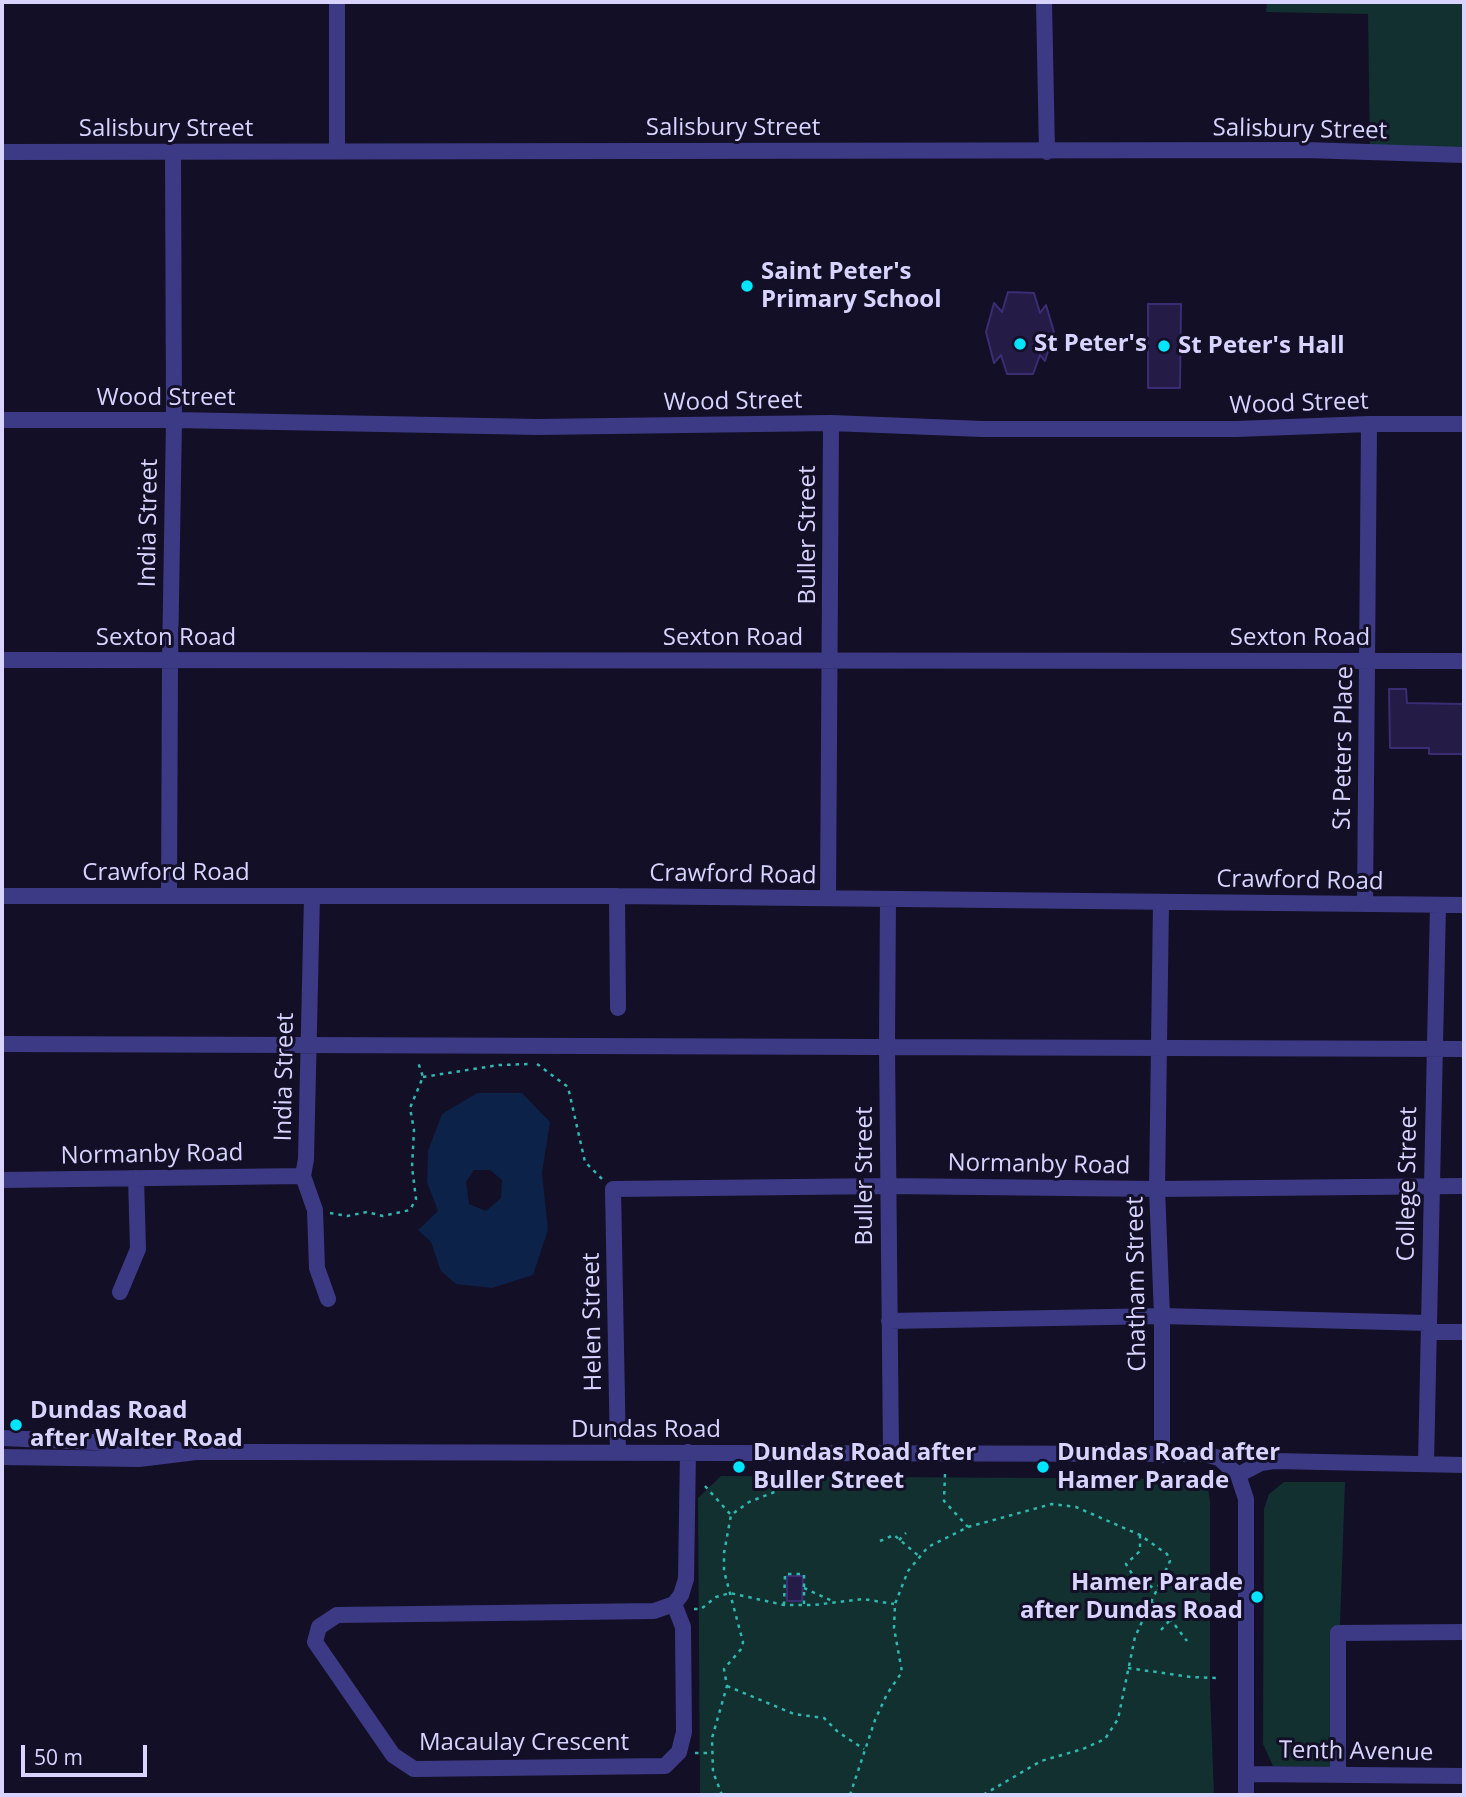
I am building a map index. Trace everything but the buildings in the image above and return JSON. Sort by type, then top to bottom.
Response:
[{"type":"street","points":[[337,2],[337,150]]},
{"type":"street","points":[[1044,2],[1047,152]]},
{"type":"street","name":"Salisbury Street","points":[[2,152],[1306,150],[1464,155]]},
{"type":"street","name":"India Street","points":[[169,896],[174,420],[173,152]]},
{"type":"street","name":"Wood Street","points":[[2,420],[174,420],[538,427],[831,423],[982,429],[1236,429],[1464,424]]},
{"type":"street","name":"Buller Street","points":[[828,898],[831,423]]},
{"type":"street","name":"St Peters Place","points":[[1365,904],[1369,424]]},
{"type":"street","name":"Sexton Road","points":[[2,660],[1464,661]]},
{"type":"street","name":"Crawford Road","points":[[2,896],[617,896],[1464,905]]},
{"type":"street","name":"India Street","points":[[303,1176],[306,1159],[312,896]]},
{"type":"street","points":[[617,896],[618,1008]]},
{"type":"street","name":"Buller Street","points":[[888,899],[891,1453]]},
{"type":"street","name":"Chatham Street","points":[[1161,902],[1157,1189],[1162,1316],[1162,1455]]},
{"type":"street","name":"College Street","points":[[1426,1464],[1438,905]]},
{"type":"street","points":[[2,1044],[1464,1049]]},
{"type":"street","points":[[303,1176],[315,1210],[317,1268],[328,1299]]},
{"type":"street","name":"Normanby Road","points":[[2,1180],[303,1176]]},
{"type":"street","points":[[120,1292],[138,1249],[136,1178]]},
{"type":"street","name":"Normanby Road","points":[[613,1189],[1464,1186]]},
{"type":"street","name":"Helen Street","points":[[613,1189],[618,1453]]},
{"type":"street","points":[[889,1321],[1162,1316],[1428,1327],[1464,1332]]},
{"type":"street","name":"Dundas Road","points":[[2,1438],[141,1444],[196,1452]]},
{"type":"street","name":"Dundas Road","points":[[2,1457],[139,1459],[196,1452],[1205,1454],[1219,1458],[1238,1475]]},
{"type":"street","points":[[674,1604],[681,1595],[686,1579],[688,1452]]},
{"type":"street","points":[[1246,1795],[1246,1499],[1238,1475],[1247,1469],[1274,1461],[1464,1465]]},
{"type":"street","name":"Macaulay Crescent","points":[[674,1604],[683,1627],[684,1732],[678,1752],[665,1766],[414,1769],[393,1755],[315,1642],[319,1627],[337,1615],[654,1611],[674,1604]]},
{"type":"street","points":[[1338,1775],[1338,1633],[1464,1632]]},
{"type":"street","name":"Tenth Avenue","points":[[1247,1774],[1464,1776]]},
{"type":"path","points":[[315,1210],[347,1216],[366,1212],[383,1216],[410,1210],[416,1199],[412,1167],[414,1130],[410,1108],[423,1077],[413,1046]]},
{"type":"path","points":[[423,1077],[499,1065],[537,1063],[568,1087],[585,1162],[613,1189]]},
{"type":"path","points":[[722,1795],[713,1772],[712,1738],[727,1686],[724,1669],[742,1648],[743,1642],[724,1571],[724,1553],[731,1515],[749,1502],[777,1491],[786,1481],[788,1472]]},
{"type":"path","points":[[944,1474],[944,1502],[968,1528]]},
{"type":"path","points":[[700,1482],[731,1515]]},
{"type":"path","points":[[850,1795],[864,1749],[887,1694],[902,1672],[894,1628],[895,1604],[908,1571],[928,1547],[968,1528],[1052,1504],[1076,1507],[1140,1535],[1169,1558],[1135,1637],[1118,1719],[1105,1740],[1041,1761],[984,1795]]},
{"type":"path","points":[[900,1540],[906,1533]]},
{"type":"path","points":[[880,1541],[894,1535],[920,1557]]},
{"type":"path","points":[[1140,1535],[1140,1550],[1126,1564],[1134,1577],[1157,1590]]},
{"type":"path","points":[[784,1605],[785,1574],[804,1574],[804,1604]]},
{"type":"path","points":[[803,1588],[832,1601]]},
{"type":"path","points":[[674,1604],[701,1609],[716,1597],[730,1593],[784,1605],[863,1598],[895,1604]]},
{"type":"path","points":[[1152,1602],[1163,1608],[1187,1641]]},
{"type":"path","points":[[1161,1630],[1171,1619]]},
{"type":"path","points":[[1128,1668],[1217,1678]]},
{"type":"path","points":[[727,1686],[794,1714],[824,1718],[838,1732],[864,1749]]},
{"type":"green space","points":[[1267,2],[1464,2],[1464,155],[1370,154],[1368,14],[1266,12]]},
{"type":"green space","points":[[721,1476],[1200,1479],[1208,1488],[1210,1501],[1210,1688],[1214,1795],[700,1795],[698,1498]]},
{"type":"green space","points":[[1284,1482],[1345,1482],[1335,1767],[1273,1766],[1263,1744],[1264,1509],[1269,1494]]},
{"type":"water","points":[[477,1093],[522,1093],[550,1122],[542,1173],[548,1230],[533,1275],[492,1288],[456,1284],[441,1271],[431,1242],[418,1230],[438,1211],[427,1182],[428,1151],[442,1114]],"holes":[[[474,1170],[490,1170],[502,1180],[501,1198],[486,1211],[469,1204],[466,1182]]]},
{"type":"place","name":"Saint Peter's Primary School","points":[[747,286]]},
{"type":"place","name":"St Peter's","points":[[1020,344]]},
{"type":"place","name":"St Peter's Hall","points":[[1164,346]]},
{"type":"place","name":"Dundas Road after Walter Road","points":[[16,1425]]},
{"type":"place","name":"Dundas Road after Buller Street","points":[[739,1467]]},
{"type":"place","name":"Dundas Road after Hamer Parade","points":[[1043,1467]]},
{"type":"place","name":"Hamer Parade after Dundas Road","points":[[1257,1597]]}]
